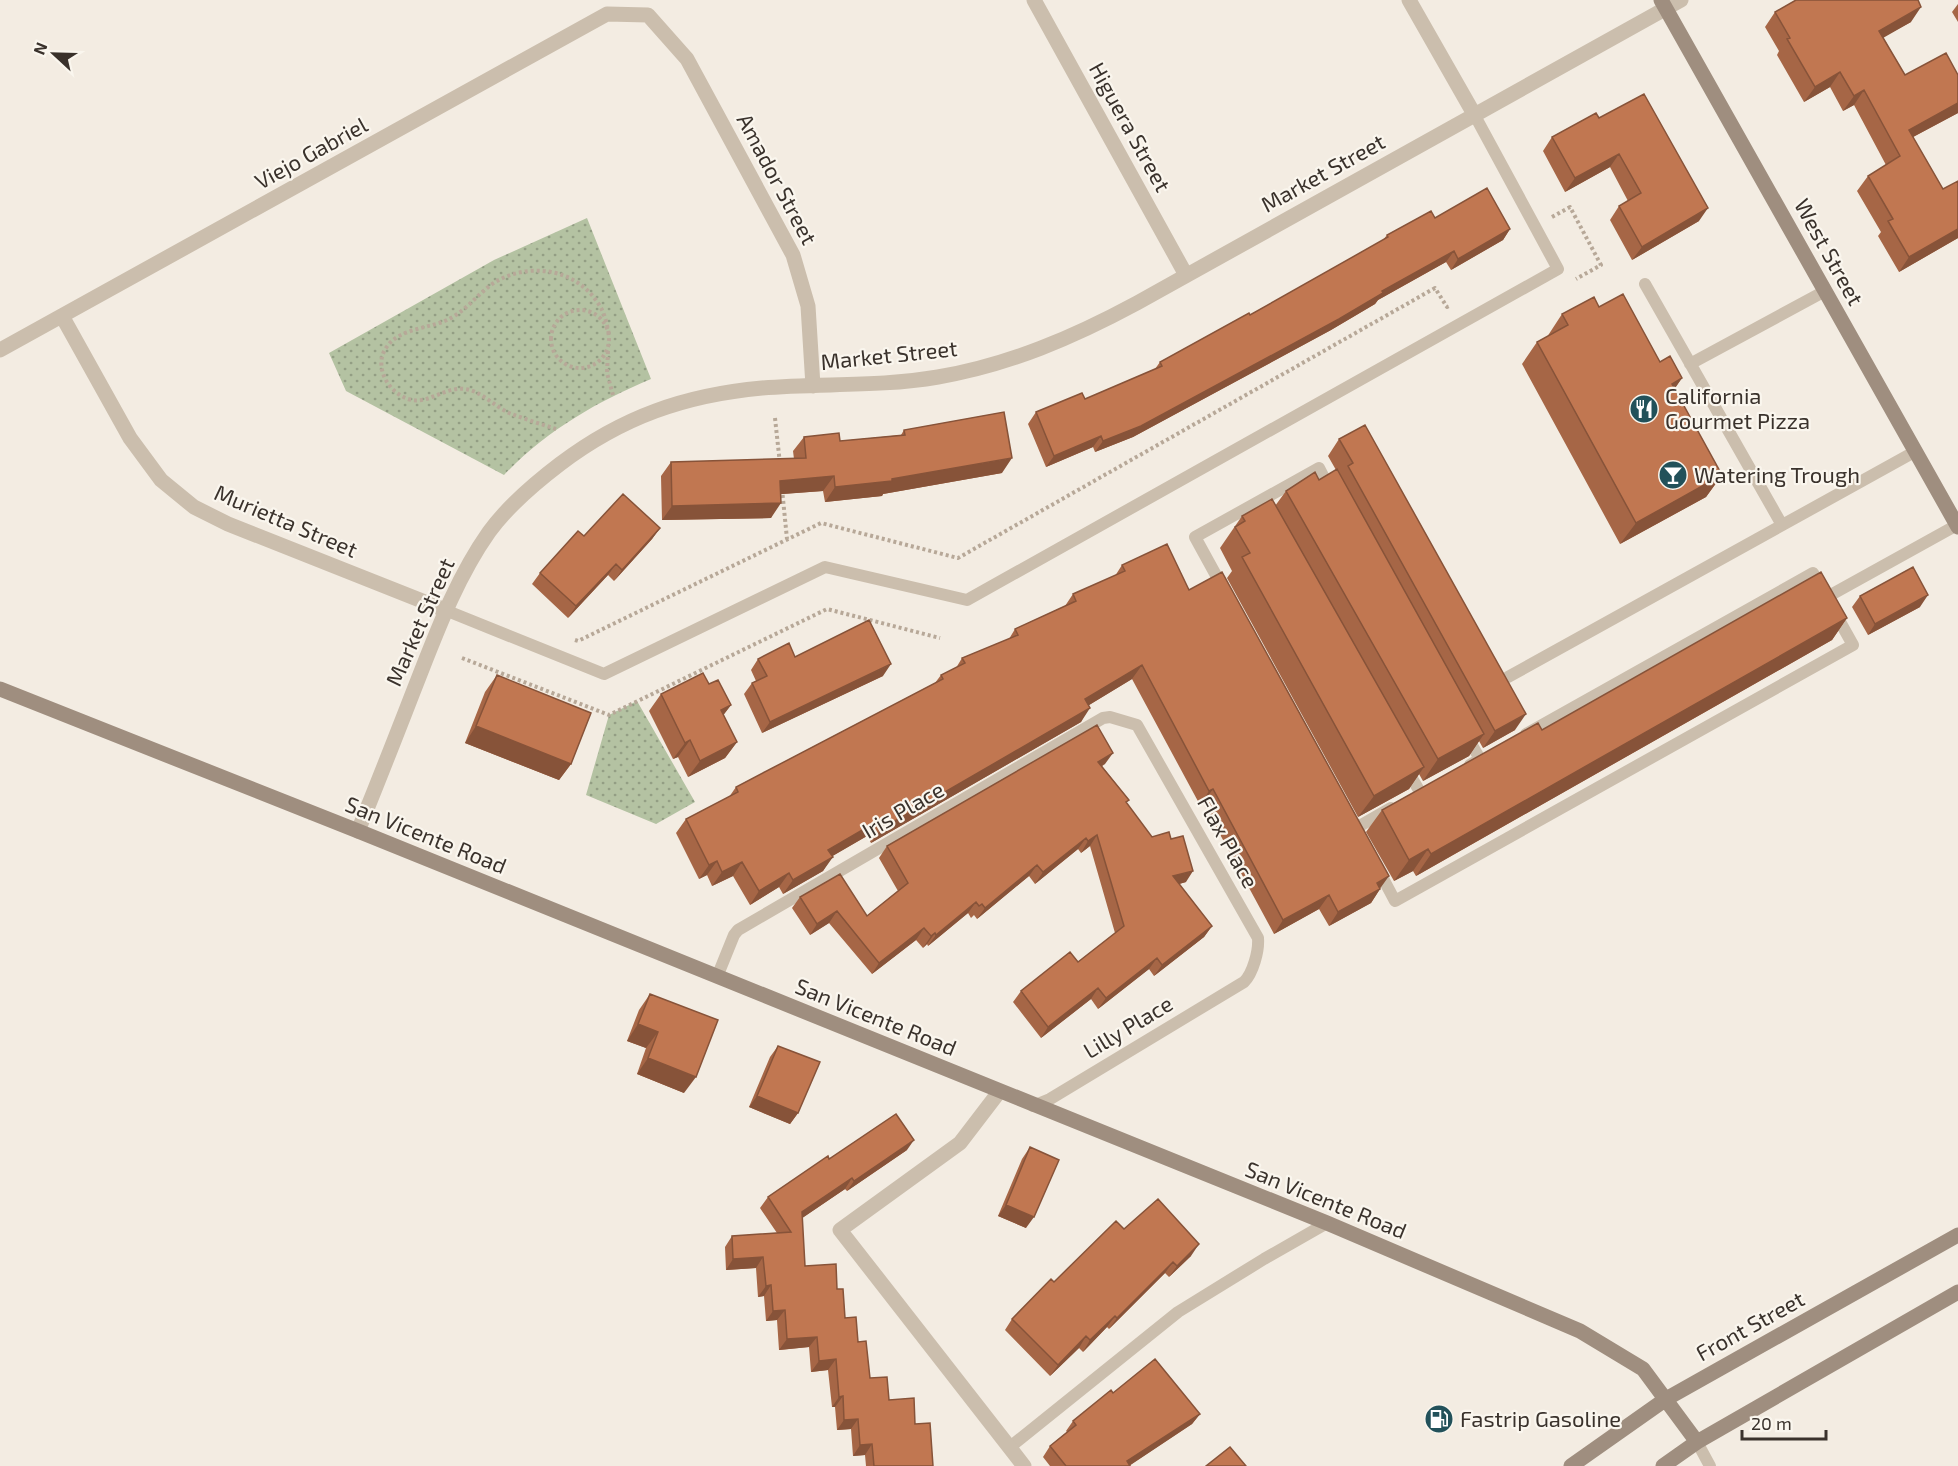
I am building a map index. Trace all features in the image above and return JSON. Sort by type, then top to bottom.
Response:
[{"type":"street","name":"Higuera Street","points":[[1034,0],[1186,275]]},
{"type":"street","points":[[1409,0],[1474,114]]},
{"type":"street","name":"Market Street","points":[[358,831],[445,610],[468,564],[490,530],[513,505],[573,454],[609,431],[644,414],[719,393],[937,377],[991,365],[1046,347],[1094,326],[1186,275],[1474,114],[1663,4],[1681,0]]},
{"type":"street","name":"West Street","points":[[1663,4],[1958,526]]},
{"type":"street","name":"Viejo Gabriel","points":[[0,350],[607,14],[648,15]]},
{"type":"street","name":"Amador Street","points":[[648,15],[687,59],[793,255],[808,306],[813,386]]},
{"type":"street","name":"Murietta Street","points":[[62,316],[130,438],[161,480],[194,507],[228,524],[445,610]]},
{"type":"street","name":"San Vicente Road","points":[[0,689],[358,831],[1327,1223],[1580,1331],[1643,1369],[1698,1442]]},
{"type":"street","points":[[999,1092],[960,1143],[840,1230],[1024,1466]]},
{"type":"street","name":"Front Street","points":[[1571,1466],[1665,1399],[1958,1235]]},
{"type":"street","points":[[1663,1466],[1698,1442],[1958,1292]]},
{"type":"lane","points":[[445,610],[604,674],[825,567],[967,600],[1558,269],[1474,114]]},
{"type":"lane","points":[[1645,284],[1782,525]]},
{"type":"lane","points":[[1690,364],[1825,291]]},
{"type":"lane","points":[[1508,677],[1916,451]]},
{"type":"lane","points":[[1229,600],[1195,537],[1258,509],[1319,468],[1336,500]]},
{"type":"lane","points":[[1827,597],[1958,526]]},
{"type":"lane","points":[[1373,860],[1395,901],[1853,645],[1813,573],[1511,742]]},
{"type":"lane","name":"Iris Place","points":[[717,977],[738,930],[1103,718],[1110,717],[1137,725]]},
{"type":"lane","name":"Flax Place","points":[[1137,725],[1258,938],[1259,946],[1249,977],[1244,982]]},
{"type":"lane","points":[[1460,770],[1485,757],[1462,728]]},
{"type":"lane","points":[[1356,828],[1415,795],[1402,762]]},
{"type":"lane","name":"Lilly Place","points":[[1033,1106],[1050,1099],[1244,982]]},
{"type":"lane","points":[[1010,1447],[1178,1312],[1327,1223]]},
{"type":"lane","points":[[1698,1442],[1710,1466]]},
{"type":"path","points":[[1551,217],[1570,207],[1601,265],[1570,283]]},
{"type":"path","points":[[556,429],[511,414],[468,389],[449,390],[421,401],[402,397],[392,390],[385,380],[382,361],[385,348],[404,334],[452,318],[495,282],[507,276],[534,270],[557,272],[579,285],[600,306],[609,334],[607,365],[613,395]]},
{"type":"path","points":[[578,641],[821,523],[958,558],[1435,288],[1447,307],[1456,302]]},
{"type":"path","points":[[609,334],[601,319],[594,313],[576,310],[566,313],[559,319],[551,337],[556,355],[572,367],[582,368],[599,361],[609,345]]},
{"type":"path","points":[[775,418],[781,473]]},
{"type":"path","points":[[782,484],[787,539]]},
{"type":"path","points":[[462,658],[609,715],[826,609],[940,638]]},
{"type":"green space","points":[[587,218],[651,379],[591,408],[554,431],[504,475],[346,391],[329,353],[494,260]]},
{"type":"green space","points":[[637,701],[695,802],[656,824],[586,795],[609,715]]},
{"type":"building","points":[[1796,0],[1918,0],[1921,7],[1879,31],[1905,75],[1946,53],[1958,75],[1958,103],[1909,130],[1943,189],[1958,181],[1958,229],[1909,257],[1888,221],[1893,219],[1868,176],[1900,156],[1864,90],[1854,96],[1840,72],[1815,87],[1787,39],[1790,38],[1775,12]]},
{"type":"building","points":[[1644,94],[1708,208],[1642,247],[1619,206],[1641,193],[1619,154],[1575,178],[1552,137],[1596,113],[1599,118]]},
{"type":"building","points":[[1487,188],[1510,229],[1458,259],[1454,251],[1382,291],[1383,293],[1339,319],[1141,426],[1103,441],[1101,436],[1054,456],[1036,412],[1082,393],[1085,399],[1162,366],[1160,362],[1249,313],[1250,315],[1388,237],[1387,235],[1431,211],[1435,218]]},
{"type":"building","points":[[1623,294],[1660,362],[1670,356],[1682,378],[1672,384],[1722,475],[1636,523],[1537,342],[1568,325],[1562,314],[1594,297],[1599,307]]},
{"type":"building","points":[[1004,412],[1012,458],[892,479],[892,481],[835,487],[834,476],[780,481],[781,503],[672,506],[671,462],[806,458],[804,437],[839,433],[840,441],[905,435],[904,430]]},
{"type":"building","points":[[1365,425],[1526,714],[1495,731],[1348,466],[1353,463],[1339,439]]},
{"type":"building","points":[[1337,469],[1484,734],[1438,759],[1286,491],[1315,472],[1319,480]]},
{"type":"building","points":[[623,494],[660,528],[622,570],[616,564],[576,606],[540,573],[578,531],[584,536]]},
{"type":"building","points":[[1272,499],[1424,767],[1374,796],[1242,557],[1250,553],[1235,527],[1245,521],[1242,516]]},
{"type":"building","points":[[1167,544],[1189,590],[1222,572],[1389,876],[1377,883],[1380,889],[1338,912],[1329,895],[1283,920],[1213,789],[1209,791],[1142,665],[1085,699],[1090,708],[881,829],[876,822],[828,850],[833,857],[793,880],[789,873],[759,891],[742,862],[722,872],[717,861],[709,865],[686,819],[738,792],[736,787],[943,679],[941,675],[965,663],[962,658],[1018,635],[1015,629],[1076,601],[1073,594],[1125,571],[1122,565]]},
{"type":"building","points":[[1913,567],[1928,595],[1875,624],[1860,596]]},
{"type":"building","points":[[1821,572],[1847,618],[1431,854],[1428,849],[1409,860],[1382,810],[1538,723],[1542,730]]},
{"type":"building","points":[[869,620],[891,664],[770,722],[752,683],[767,676],[758,659],[789,643],[795,657]]},
{"type":"building","points":[[703,673],[709,684],[718,680],[731,705],[721,710],[737,742],[700,761],[690,740],[685,743],[661,694]]},
{"type":"building","points":[[497,675],[591,713],[571,764],[476,726]]},
{"type":"building","points":[[1097,725],[1113,753],[1098,762],[1129,800],[1126,802],[1152,837],[1169,832],[1171,839],[1183,836],[1193,871],[1173,876],[1212,926],[1162,965],[1157,958],[1106,998],[1098,988],[1048,1027],[1021,991],[1070,952],[1078,962],[1124,926],[1097,835],[1088,841],[1086,838],[1043,872],[1037,865],[985,908],[976,902],[936,935],[935,933],[931,936],[924,928],[879,963],[837,911],[817,924],[800,897],[840,874],[867,916],[908,883],[887,846]]},
{"type":"building","points":[[650,994],[718,1020],[696,1077],[648,1058],[658,1032],[638,1024]]},
{"type":"building","points":[[778,1046],[820,1062],[798,1113],[757,1096]]},
{"type":"building","points":[[896,1114],[914,1140],[854,1181],[852,1178],[802,1212],[805,1266],[836,1264],[837,1289],[843,1289],[845,1318],[856,1317],[858,1342],[866,1341],[870,1378],[887,1377],[889,1400],[914,1398],[915,1424],[930,1423],[933,1466],[874,1466],[872,1444],[860,1445],[858,1419],[844,1420],[843,1396],[839,1397],[836,1359],[819,1361],[817,1337],[787,1339],[785,1310],[773,1311],[771,1285],[766,1286],[763,1257],[733,1259],[732,1236],[791,1232],[768,1197]]},
{"type":"building","points":[[1030,1147],[1059,1160],[1034,1217],[1006,1205]]},
{"type":"building","points":[[1158,1199],[1199,1244],[1177,1266],[1173,1262],[1117,1318],[1115,1316],[1090,1340],[1086,1336],[1058,1365],[1012,1319],[1051,1279],[1054,1282],[1116,1221],[1124,1229]]},
{"type":"building","points":[[1155,1359],[1200,1414],[1127,1461],[1130,1466],[1066,1466],[1050,1446],[1076,1425],[1073,1421],[1111,1390],[1113,1393]]},
{"type":"building","points":[[1230,1447],[1246,1466],[1206,1466]]},
{"type":"place","name":"California Gourmet Pizza","points":[[1644,409]]},
{"type":"place","name":"Watering Trough","points":[[1673,475]]},
{"type":"place","name":"Fastrip Gasoline","points":[[1439,1419]]}]
